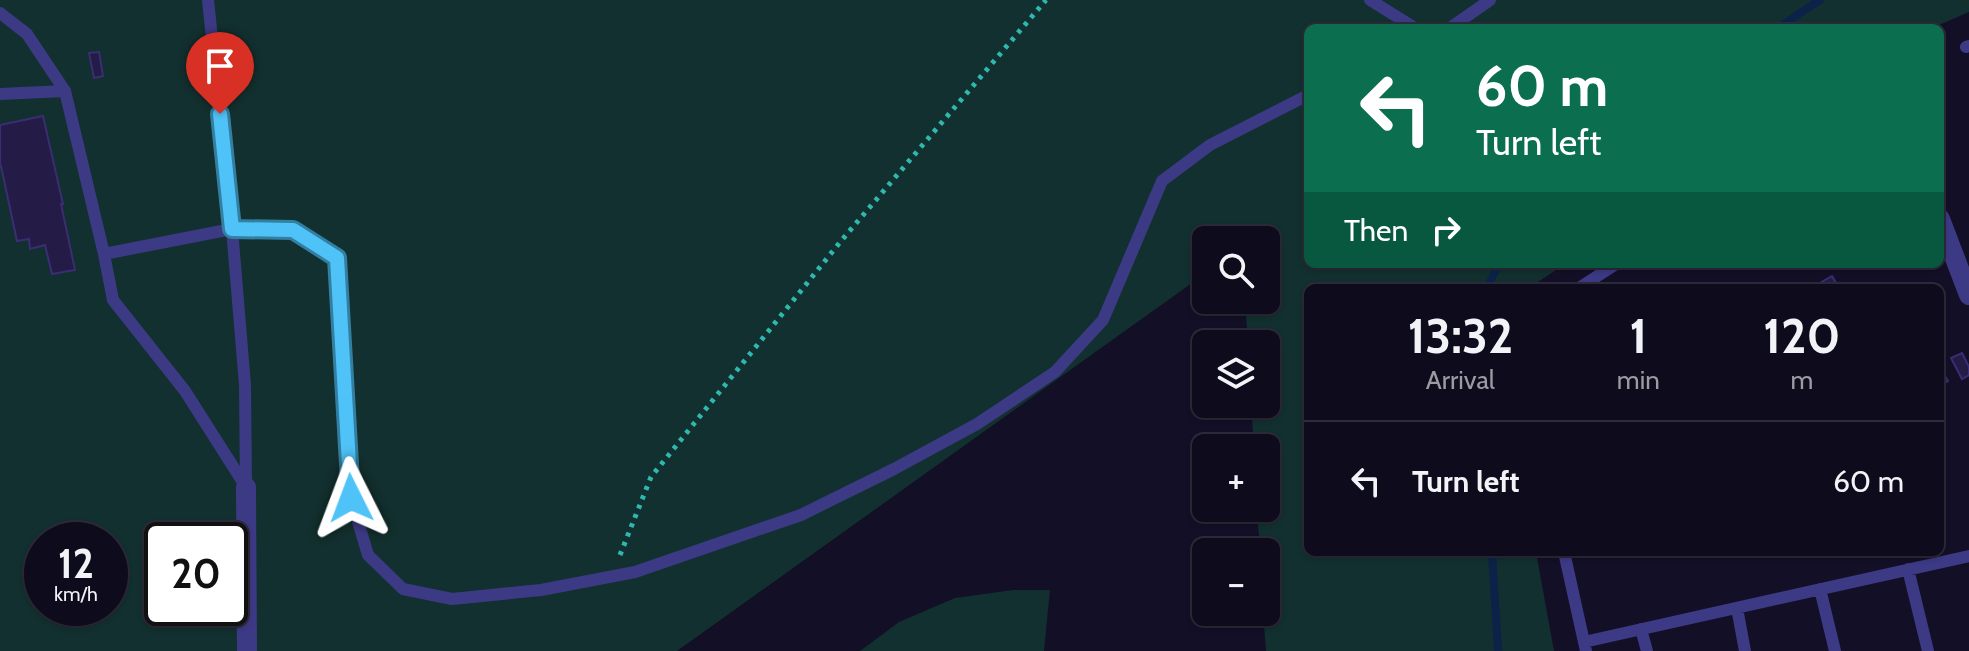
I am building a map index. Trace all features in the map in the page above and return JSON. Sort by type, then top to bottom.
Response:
[{"type":"street","points":[[1944,229],[1969,295]]},
{"type":"street","points":[[246,487],[247,651]]},
{"type":"lane","points":[[208,0],[245,385],[246,487]]},
{"type":"lane","points":[[1370,0],[1409,24]]},
{"type":"lane","points":[[1456,24],[1490,0]]},
{"type":"lane","points":[[0,13],[27,34],[65,91],[113,300],[185,391],[246,487]]},
{"type":"lane","points":[[0,94],[65,91]]},
{"type":"lane","points":[[104,254],[232,229],[293,230],[337,258],[351,498],[368,555],[403,589],[452,599],[541,590],[635,572],[801,515],[977,424],[1055,372],[1103,320],[1162,181],[1210,145],[1304,97]]},
{"type":"lane","points":[[1585,284],[1610,268]]},
{"type":"lane","points":[[1565,556],[1585,647],[1641,629],[1969,556]]},
{"type":"lane","points":[[1908,569],[1928,651]]},
{"type":"lane","points":[[1820,589],[1835,651]]},
{"type":"lane","points":[[1737,608],[1745,651]]},
{"type":"lane","points":[[1641,629],[1647,651]]},
{"type":"path","points":[[612,576],[651,477],[841,241],[1046,0]]},
{"type":"green space","points":[[0,0],[1969,0],[1969,12],[1941,24],[1304,24],[1304,268],[1559,268],[1535,284],[1304,284],[1304,556],[1537,556],[1554,651],[1266,651],[1264,626],[1280,626],[1280,538],[1259,538],[1258,522],[1280,522],[1280,434],[1253,434],[1252,418],[1280,418],[1280,330],[1247,330],[1246,314],[1280,314],[1280,226],[1192,226],[1192,283],[677,651],[0,651]]},
{"type":"green space","points":[[1013,590],[1050,590],[1044,651],[860,651],[899,622],[955,598]]},
{"type":"building","points":[[99,52],[103,76],[94,78],[89,53]]},
{"type":"building","points":[[43,116],[75,270],[52,274],[45,245],[30,249],[29,239],[17,241],[0,166],[0,125]]},
{"type":"building","points":[[1832,276],[1837,284],[1818,284]]},
{"type":"building","points":[[1962,353],[1969,367],[1969,375],[1962,379],[1951,358]]},
{"type":"waterway","points":[[1784,24],[1820,0]]},
{"type":"waterway","points":[[1489,284],[1497,268]]},
{"type":"waterway","points":[[1492,556],[1498,651]]},
{"type":"route","points":[[220,114],[232,229],[293,230],[337,258],[351,498]]}]
